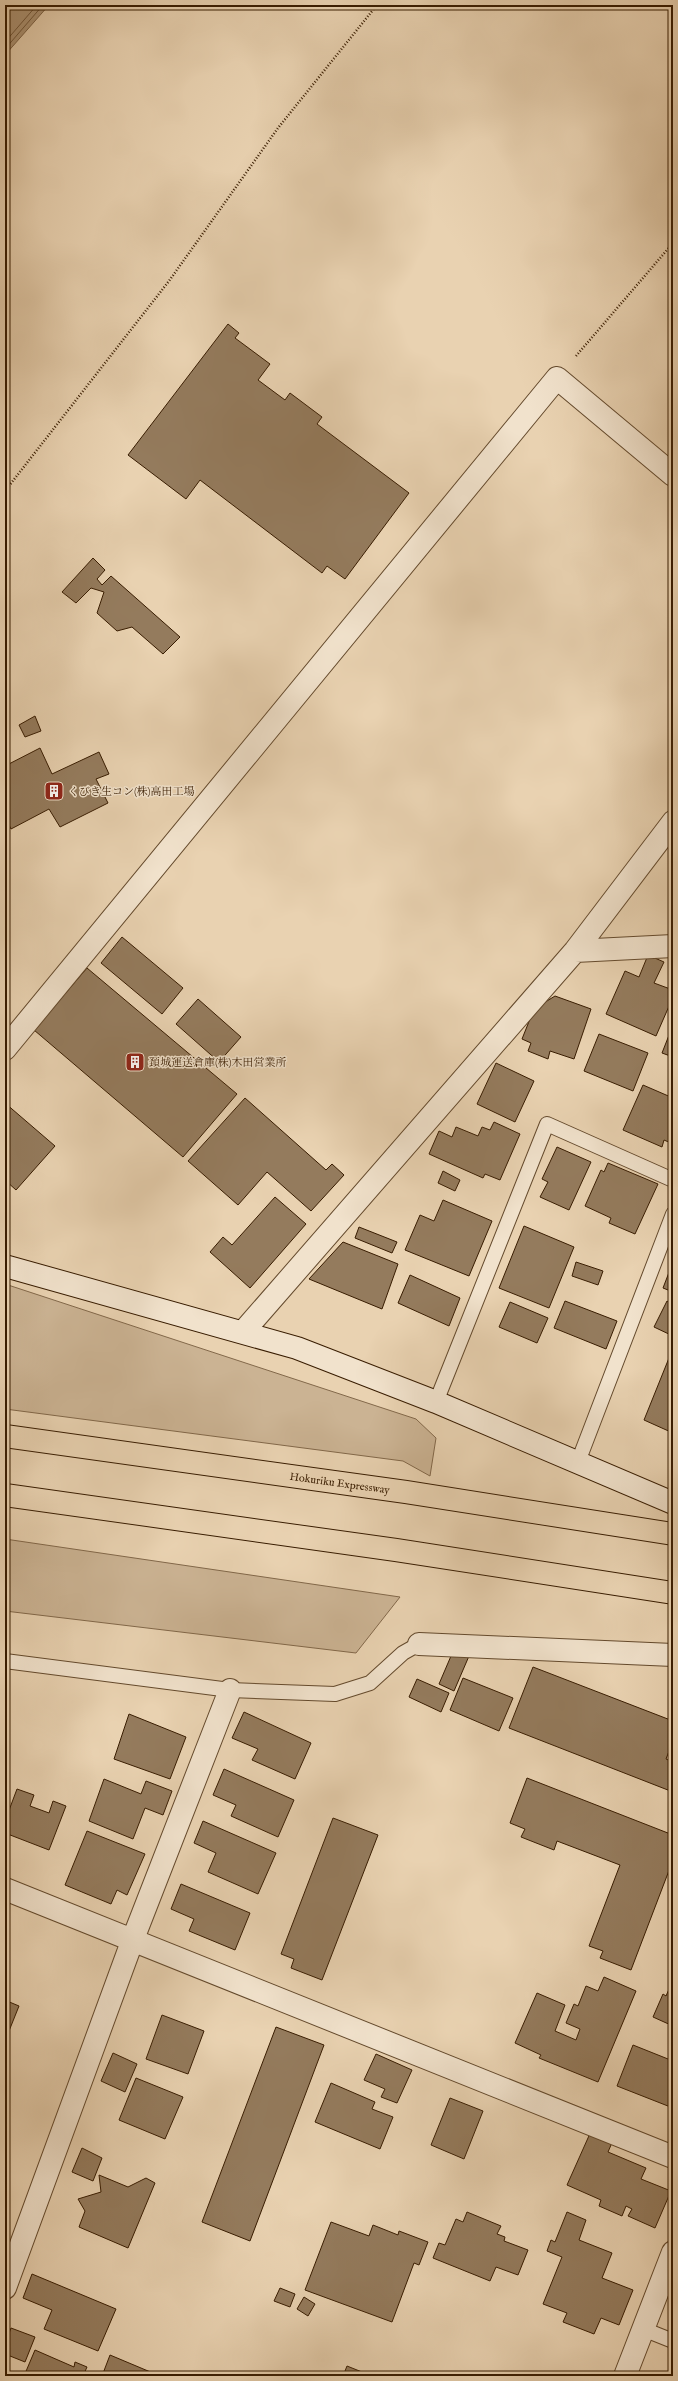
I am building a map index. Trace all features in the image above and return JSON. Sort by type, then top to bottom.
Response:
[{"type":"highway","name":"Hokuriku Expressway","points":[[5,1436],[406,1492],[673,1534]]},
{"type":"highway","points":[[5,1495],[396,1550],[673,1593]]},
{"type":"street","points":[[5,1049],[557,378],[673,475]]},
{"type":"street","points":[[243,1332],[575,950],[673,822]]},
{"type":"street","points":[[575,950],[673,946]]},
{"type":"street","points":[[5,1266],[297,1348],[436,1402],[673,1503]]},
{"type":"street","points":[[419,1644],[673,1655]]},
{"type":"street","points":[[5,2288],[133,1939],[230,1690]]},
{"type":"street","points":[[5,1889],[133,1939],[673,2157]]},
{"type":"street","points":[[625,2376],[673,2252]]},
{"type":"lane","points":[[436,1402],[547,1124],[673,1180]]},
{"type":"lane","points":[[578,1462],[673,1214]]},
{"type":"lane","points":[[5,1661],[230,1690],[335,1694],[370,1683],[403,1653],[419,1644]]},
{"type":"lane","points":[[643,2329],[673,2341]]},
{"type":"path","points":[[5,491],[169,281],[278,128],[377,5]]},
{"type":"path","points":[[557,378],[673,243]]},
{"type":"shaded area","points":[[5,1284],[416,1419],[436,1438],[430,1476],[403,1461],[5,1409]]},
{"type":"shaded area","points":[[5,1539],[400,1597],[356,1653],[5,1611]]},
{"type":"water","points":[[5,5],[49,5],[5,55]]},
{"type":"building","points":[[228,324],[239,333],[235,338],[270,364],[258,380],[285,400],[290,393],[322,417],[317,424],[409,493],[345,579],[327,566],[322,573],[200,480],[186,499],[128,455]]},
{"type":"building","points":[[93,558],[105,570],[97,579],[102,585],[111,576],[180,637],[163,654],[132,627],[117,631],[97,613],[104,592],[91,588],[76,603],[62,592]]},
{"type":"building","points":[[35,716],[41,731],[25,737],[19,725]]},
{"type":"building","name":"くびき生コン(株)高田工場","points":[[40,748],[52,774],[99,752],[109,774],[96,779],[108,803],[60,827],[49,809],[11,829],[5,817],[5,766]]},
{"type":"building","points":[[122,937],[183,988],[162,1014],[101,963]]},
{"type":"building","points":[[648,955],[664,962],[654,983],[673,990],[673,997],[656,1036],[606,1014],[625,971],[639,977]]},
{"type":"building","name":"頚城運送倉庫(株)木田営業所","points":[[87,968],[237,1094],[183,1157],[34,1030]]},
{"type":"building","points":[[555,996],[591,1009],[574,1059],[550,1051],[548,1059],[528,1051],[531,1043],[522,1039],[534,1009]]},
{"type":"building","points":[[198,999],[241,1037],[219,1062],[176,1024]]},
{"type":"building","points":[[673,1025],[673,1057],[662,1053]]},
{"type":"building","points":[[599,1034],[648,1053],[633,1091],[584,1071]]},
{"type":"building","points":[[496,1063],[534,1081],[515,1122],[477,1104]]},
{"type":"building","points":[[643,1085],[673,1098],[670,1105],[673,1107],[673,1144],[664,1140],[662,1147],[623,1130]]},
{"type":"building","points":[[245,1098],[326,1170],[332,1164],[344,1175],[311,1211],[267,1172],[238,1205],[188,1161]]},
{"type":"building","points":[[5,1103],[55,1146],[16,1190],[5,1180]]},
{"type":"building","points":[[494,1122],[520,1134],[500,1180],[485,1174],[483,1178],[429,1154],[439,1131],[452,1137],[456,1127],[478,1136],[482,1127],[490,1130]]},
{"type":"building","points":[[557,1147],[591,1162],[569,1210],[540,1197],[548,1182],[542,1179]]},
{"type":"building","points":[[608,1163],[658,1184],[635,1234],[609,1223],[611,1218],[585,1206],[601,1170],[604,1172]]},
{"type":"building","points":[[443,1171],[460,1180],[455,1191],[438,1183]]},
{"type":"building","points":[[275,1197],[306,1224],[250,1288],[210,1252],[223,1237],[232,1245]]},
{"type":"building","points":[[443,1200],[492,1221],[469,1276],[405,1250],[420,1215],[434,1221]]},
{"type":"building","points":[[524,1226],[574,1247],[549,1308],[499,1288]]},
{"type":"building","points":[[359,1227],[397,1242],[392,1253],[355,1238]]},
{"type":"building","points":[[343,1242],[398,1264],[382,1309],[309,1279]]},
{"type":"building","points":[[576,1262],[603,1271],[598,1285],[572,1276]]},
{"type":"building","points":[[673,1262],[673,1292],[663,1288]]},
{"type":"building","points":[[410,1275],[460,1298],[449,1326],[398,1303]]},
{"type":"building","points":[[565,1301],[617,1321],[606,1349],[554,1328]]},
{"type":"building","points":[[667,1301],[673,1305],[673,1336],[654,1327]]},
{"type":"building","points":[[510,1302],[548,1318],[537,1343],[499,1327]]},
{"type":"building","points":[[669,1358],[673,1359],[673,1433],[644,1420]]},
{"type":"building","points":[[454,1649],[469,1656],[454,1691],[439,1684]]},
{"type":"building","points":[[533,1667],[673,1721],[673,1741],[666,1759],[673,1762],[673,1792],[509,1728]]},
{"type":"building","points":[[463,1678],[513,1698],[499,1731],[450,1710]]},
{"type":"building","points":[[417,1679],[449,1693],[441,1712],[409,1697]]},
{"type":"building","points":[[244,1712],[311,1743],[295,1779],[252,1760],[258,1749],[232,1738]]},
{"type":"building","points":[[129,1714],[186,1737],[170,1779],[114,1759]]},
{"type":"building","points":[[224,1769],[294,1800],[278,1837],[231,1816],[236,1805],[213,1795]]},
{"type":"building","points":[[527,1778],[673,1835],[673,1860],[631,1970],[600,1958],[603,1951],[589,1946],[620,1865],[557,1841],[554,1850],[521,1837],[525,1829],[510,1823]]},
{"type":"building","points":[[104,1779],[141,1794],[146,1781],[172,1791],[163,1815],[145,1808],[133,1839],[89,1821]]},
{"type":"building","points":[[17,1789],[34,1795],[30,1806],[49,1813],[53,1801],[66,1806],[49,1850],[5,1833],[5,1821]]},
{"type":"building","points":[[333,1818],[378,1835],[322,1980],[291,1968],[294,1959],[281,1954]]},
{"type":"building","points":[[203,1821],[276,1853],[258,1894],[208,1872],[216,1853],[194,1843]]},
{"type":"building","points":[[87,1831],[145,1854],[127,1895],[117,1890],[111,1904],[65,1885]]},
{"type":"building","points":[[181,1884],[250,1913],[235,1950],[189,1931],[194,1919],[171,1909]]},
{"type":"building","points":[[604,1977],[636,1991],[598,2082],[539,2058],[541,2055],[515,2043],[537,1993],[565,2005],[555,2031],[576,2040],[580,2029],[566,2023],[574,2004],[578,2006],[586,1986],[598,1991]]},
{"type":"building","points":[[673,1980],[673,2026],[653,2017],[663,1994],[666,1996]]},
{"type":"building","points":[[7,2001],[19,2006],[7,2036],[5,2036],[5,2007]]},
{"type":"building","points":[[162,2015],[204,2031],[188,2074],[146,2059]]},
{"type":"building","points":[[276,2027],[324,2045],[250,2241],[202,2222]]},
{"type":"building","points":[[633,2045],[673,2061],[673,2108],[617,2086]]},
{"type":"building","points":[[113,2053],[137,2064],[125,2092],[101,2081]]},
{"type":"building","points":[[376,2054],[412,2070],[397,2103],[381,2097],[385,2089],[364,2080]]},
{"type":"building","points":[[136,2078],[183,2097],[165,2139],[119,2120]]},
{"type":"building","points":[[331,2083],[375,2102],[372,2109],[393,2117],[380,2149],[315,2122]]},
{"type":"building","points":[[450,2098],[483,2111],[464,2159],[431,2145]]},
{"type":"building","points":[[592,2129],[614,2138],[608,2152],[646,2168],[641,2179],[671,2191],[655,2228],[628,2216],[632,2209],[626,2206],[622,2216],[599,2206],[601,2200],[567,2185]]},
{"type":"building","points":[[82,2148],[102,2158],[93,2181],[72,2172]]},
{"type":"building","points":[[99,2175],[128,2187],[146,2178],[155,2183],[128,2248],[79,2227],[85,2211],[78,2199],[101,2192]]},
{"type":"building","points":[[467,2212],[501,2226],[497,2234],[505,2237],[504,2241],[528,2250],[518,2275],[496,2267],[490,2281],[433,2258],[439,2243],[445,2245],[456,2219],[463,2222]]},
{"type":"building","points":[[567,2212],[586,2220],[579,2240],[612,2253],[602,2278],[633,2290],[619,2325],[601,2318],[594,2334],[563,2322],[567,2313],[543,2304],[562,2257],[547,2251],[551,2240],[555,2242]]},
{"type":"building","points":[[331,2222],[369,2236],[373,2225],[398,2235],[399,2231],[428,2242],[419,2265],[414,2263],[392,2322],[305,2290]]},
{"type":"building","points":[[32,2274],[116,2309],[98,2351],[44,2329],[52,2310],[23,2298]]},
{"type":"building","points":[[280,2288],[295,2294],[290,2307],[274,2301]]},
{"type":"building","points":[[304,2297],[315,2304],[308,2316],[297,2309]]},
{"type":"building","points":[[11,2328],[35,2337],[25,2362],[5,2354],[5,2344]]},
{"type":"building","points":[[35,2350],[74,2367],[75,2362],[87,2367],[83,2376],[24,2376]]},
{"type":"building","points":[[110,2355],[160,2376],[102,2376]]},
{"type":"building","points":[[347,2366],[372,2376],[343,2376]]},
{"type":"place","name":"くびき生コン(株)高田工場","points":[[54,791]]},
{"type":"place","name":"頚城運送倉庫(株)木田営業所","points":[[135,1062]]}]
